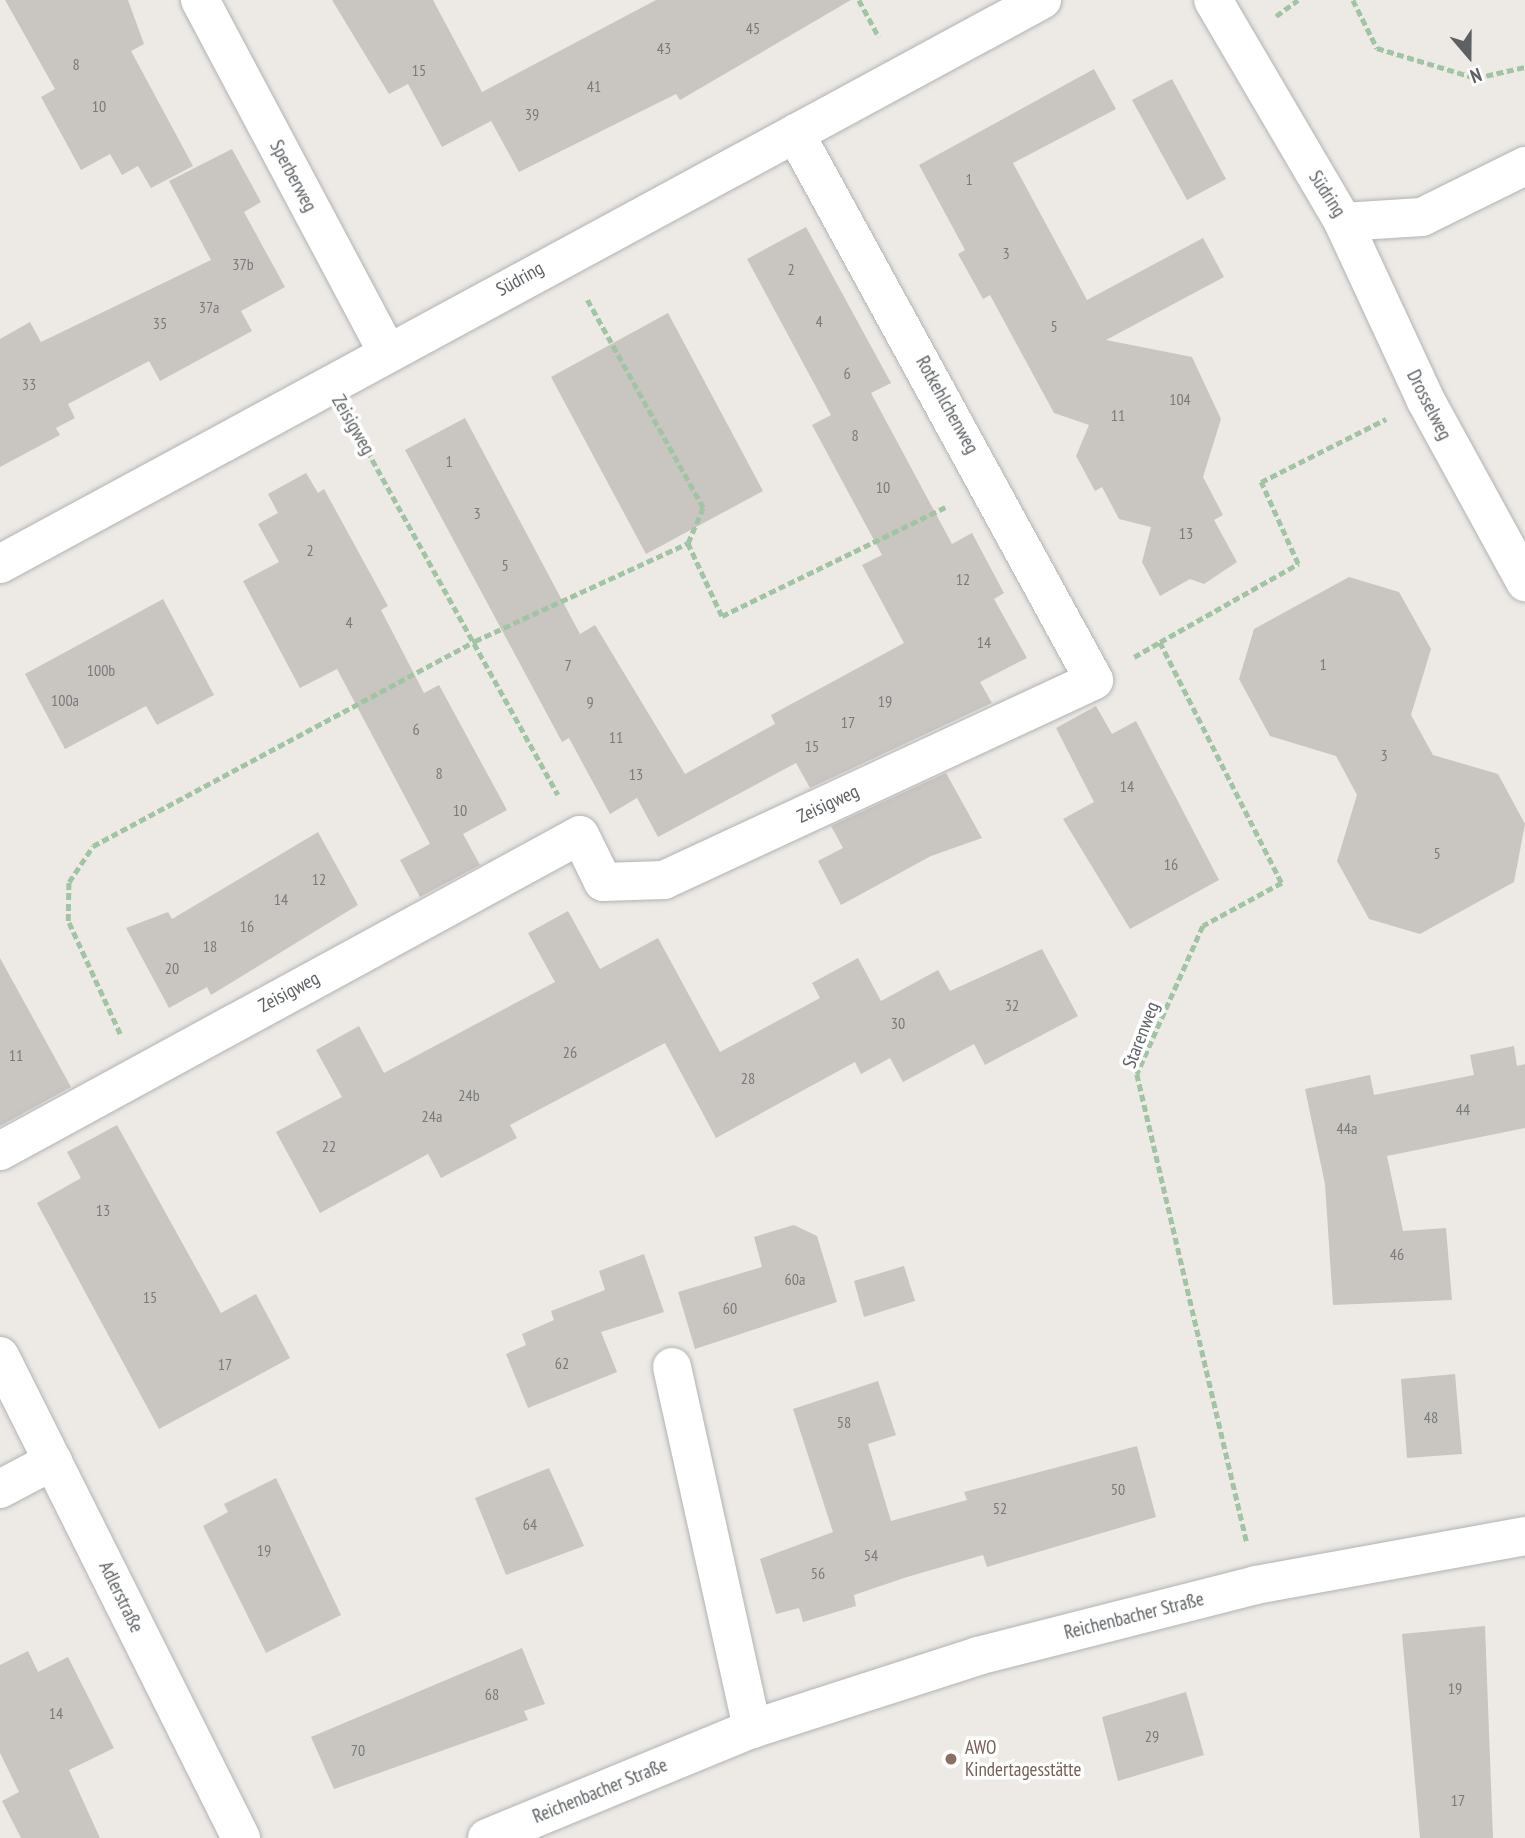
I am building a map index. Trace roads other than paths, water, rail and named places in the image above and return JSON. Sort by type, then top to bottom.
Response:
[{"type":"street","name":"Sperberweg","points":[[200,0],[387,352]]},
{"type":"street","name":"Südring","points":[[0,564],[562,256],[1042,0]]},
{"type":"street","name":"Südring","points":[[1213,0],[1343,222],[1422,218],[1525,166]]},
{"type":"street","name":"Rotkehlchenweg","points":[[795,132],[992,484],[1094,680]]},
{"type":"street","name":"Drosselweg","points":[[1343,222],[1425,400],[1525,582]]},
{"type":"street","name":"Zeisigweg","points":[[0,1151],[138,1073],[580,835],[603,882],[664,880],[1094,680]]},
{"type":"street","name":"Adlerstraße","points":[[0,1356],[241,1838]]},
{"type":"street","points":[[672,1367],[752,1729]]},
{"type":"street","points":[[0,1489],[53,1461]]},
{"type":"street","name":"Reichenbacher Straße","points":[[487,1838],[752,1729],[978,1656],[1256,1585],[1525,1536]]},
{"type":"place","name":"AWO Kindertagesstätte","points":[[951,1759]]}]
